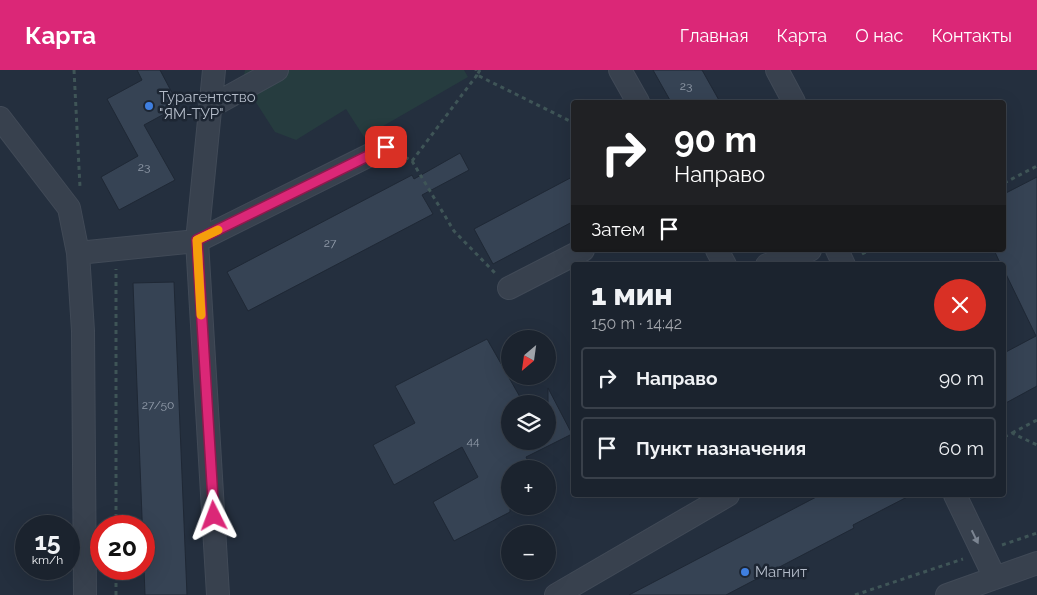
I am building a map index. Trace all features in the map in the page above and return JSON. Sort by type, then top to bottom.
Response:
[{"type":"street","points":[[214,70],[197,240],[218,595]]},
{"type":"street","points":[[210,106],[277,70]]},
{"type":"street","points":[[620,70],[637,100]]},
{"type":"street","points":[[777,70],[793,100]]},
{"type":"street","points":[[0,118],[68,208],[78,254],[83,331],[85,595]]},
{"type":"street","points":[[78,254],[197,240],[386,147]]},
{"type":"street","points":[[509,288],[579,252]]},
{"type":"street","points":[[776,262],[804,252]]},
{"type":"street","points":[[555,595],[725,497]]},
{"type":"street","points":[[956,497],[995,578]]},
{"type":"street","points":[[947,595],[1037,563]]},
{"type":"path","points":[[68,208],[81,203],[74,70]]},
{"type":"path","points":[[476,70],[477,75]]},
{"type":"path","points":[[480,70],[412,161],[454,231],[509,288]]},
{"type":"path","points":[[477,75],[571,122]]},
{"type":"path","points":[[1006,182],[1037,166]]},
{"type":"path","points":[[116,249],[116,515]]},
{"type":"path","points":[[1006,436],[1037,420]]},
{"type":"path","points":[[1012,433],[1037,445]]},
{"type":"path","points":[[855,595],[1037,533]]},
{"type":"path","points":[[116,580],[116,595]]},
{"type":"green space","points":[[245,70],[464,70],[468,77],[364,137],[346,109],[296,140],[275,132],[243,82]]},
{"type":"building","points":[[137,70],[160,70],[179,106],[144,125],[175,180],[119,210],[101,177],[138,156],[107,99],[142,80]]},
{"type":"building","points":[[653,70],[702,70],[719,100],[670,100]]},
{"type":"building","points":[[460,153],[469,170],[422,195],[433,214],[248,311],[227,272],[412,175],[414,179]]},
{"type":"building","points":[[1037,177],[1037,386],[1006,403],[1006,352],[1036,336],[1006,274],[1006,262],[1000,262],[995,252],[1006,252],[1006,193]]},
{"type":"building","points":[[571,178],[571,223],[493,264],[474,229]]},
{"type":"building","points":[[174,282],[187,595],[145,595],[144,580],[155,580],[155,515],[142,515],[133,283]]},
{"type":"building","points":[[487,339],[501,364],[501,385],[513,385],[519,395],[501,395],[501,450],[540,450],[526,457],[528,460],[501,460],[501,515],[504,515],[454,541],[433,502],[478,477],[462,447],[394,485],[373,445],[415,423],[395,386]]},
{"type":"building","points":[[556,403],[571,432],[571,434],[556,442]]},
{"type":"building","points":[[816,497],[907,497],[853,525],[854,528],[726,595],[629,595]]},
{"type":"slow traffic","points":[[201,315],[197,240],[218,230]]},
{"type":"place","name":"Турагентство \"ЯМ-ТУР\"","points":[[149,106]]},
{"type":"place","name":"Магнит","points":[[745,572]]},
{"type":"route","points":[[214,516],[197,240],[386,147]]}]
